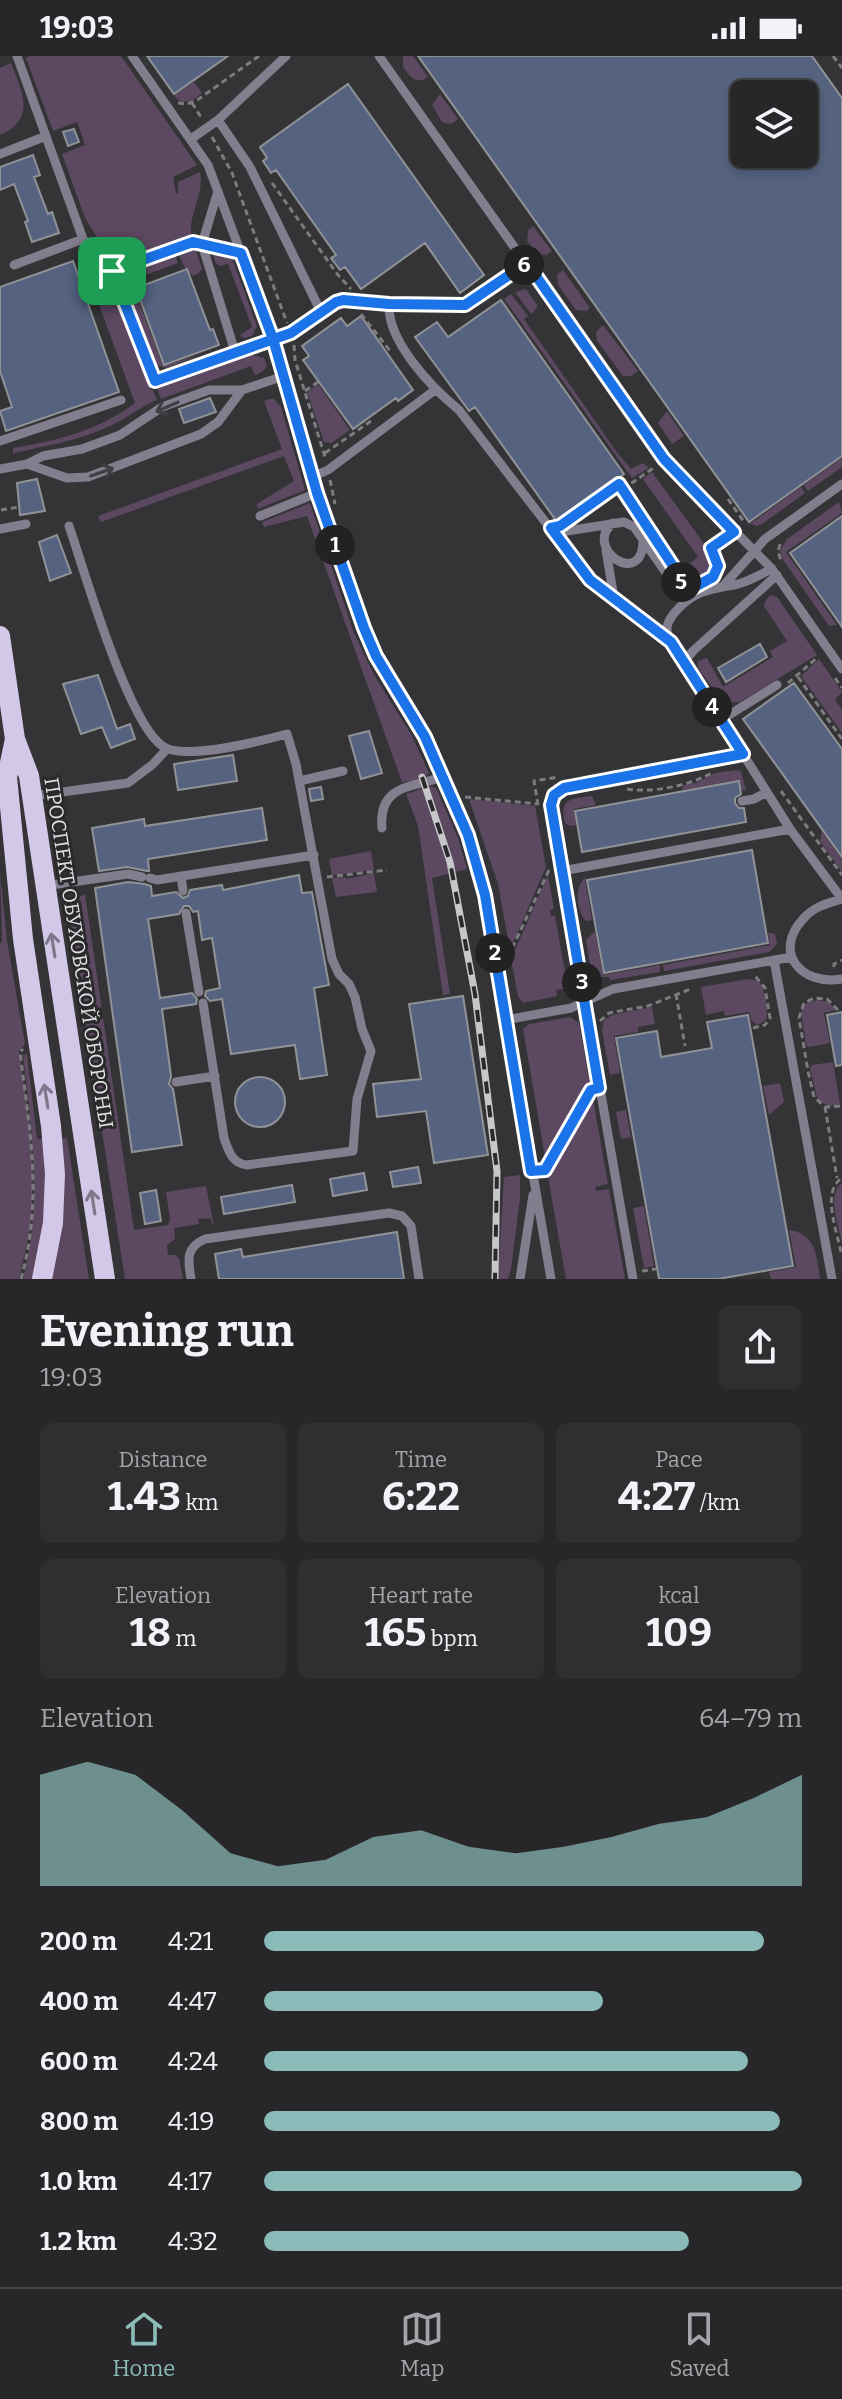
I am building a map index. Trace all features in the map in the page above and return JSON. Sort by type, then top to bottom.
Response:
[{"type":"main road","name":"ПРОСПЕКТ ОБУХОВСКОЙ ОБОРОНЫ","points":[[0,636],[15,739],[29,776],[105,1279]]},
{"type":"main road","points":[[15,739],[3,777],[55,1174],[53,1223],[42,1279]]},
{"type":"lane","points":[[17,56],[83,239],[103,256],[112,271],[155,381],[291,333],[336,302],[465,305],[527,263]]},
{"type":"lane","points":[[132,56],[208,165],[273,339],[317,493],[376,656],[411,712],[443,777],[477,865],[551,1279]]},
{"type":"lane","points":[[191,139],[218,120],[286,56]]},
{"type":"lane","points":[[379,56],[664,459],[774,572],[828,649],[838,673]]},
{"type":"lane","points":[[218,120],[250,167],[321,312]]},
{"type":"lane","points":[[0,154],[46,136]]},
{"type":"lane","points":[[218,191],[202,244],[235,352]]},
{"type":"lane","points":[[14,265],[83,239]]},
{"type":"lane","points":[[389,304],[388,318],[394,334],[435,390],[459,410],[590,580],[671,642]]},
{"type":"lane","points":[[0,469],[27,464],[43,456],[82,449],[120,435],[162,407],[209,390],[242,390],[284,376]]},
{"type":"lane","points":[[27,464],[67,478],[98,474],[201,434],[218,422],[242,390]]},
{"type":"lane","points":[[312,477],[328,470],[435,390]]},
{"type":"lane","points":[[0,439],[121,400]]},
{"type":"lane","points":[[724,586],[765,539],[842,484]]},
{"type":"lane","points":[[260,516],[317,493]]},
{"type":"lane","points":[[551,528],[567,531],[624,522],[634,527],[678,590],[687,595],[740,584],[774,572]]},
{"type":"lane","points":[[613,523],[607,528],[604,538],[614,598]]},
{"type":"lane","points":[[0,529],[26,524]]},
{"type":"lane","points":[[69,526],[127,692],[147,731],[167,749],[183,751],[239,746],[287,734],[314,855],[332,959],[355,997],[371,1051],[357,1099],[353,1151],[247,1165],[233,1159],[224,1138],[203,1003]]},
{"type":"lane","points":[[606,546],[612,557],[630,564],[639,559],[643,540]]},
{"type":"lane","points":[[686,669],[687,658],[693,651],[774,572]]},
{"type":"lane","points":[[678,590],[675,612],[667,629],[671,642],[790,829],[842,899],[820,906],[803,918],[790,945],[792,957],[801,972],[816,979],[842,979]]},
{"type":"lane","points":[[641,620],[652,622],[675,612],[695,595]]},
{"type":"lane","points":[[721,720],[781,684]]},
{"type":"lane","points":[[32,797],[128,783],[167,749]]},
{"type":"lane","points":[[633,1279],[551,805],[554,795],[564,788],[743,754]]},
{"type":"lane","points":[[299,781],[343,771]]},
{"type":"lane","points":[[382,828],[382,807],[388,796],[443,777]]},
{"type":"lane","points":[[742,801],[767,792]]},
{"type":"lane","points":[[562,868],[790,829]]},
{"type":"lane","points":[[44,886],[128,874],[157,880],[314,855]]},
{"type":"lane","points":[[181,876],[183,891]]},
{"type":"lane","points":[[186,913],[199,992]]},
{"type":"lane","points":[[505,1020],[571,1008],[613,989],[792,957]]},
{"type":"lane","points":[[774,960],[832,1279]]},
{"type":"lane","points":[[176,1082],[215,1076]]},
{"type":"lane","points":[[520,1279],[534,1186]]},
{"type":"lane","points":[[191,1279],[190,1250],[205,1239],[389,1213],[402,1216],[411,1226],[419,1279]]},
{"type":"path","points":[[172,98],[181,104],[192,103],[259,56]]},
{"type":"path","points":[[833,56],[842,68]]},
{"type":"path","points":[[192,103],[232,173],[291,333],[295,360],[324,453],[335,508]]},
{"type":"path","points":[[232,173],[259,164],[352,290],[350,309],[365,316],[399,363]]},
{"type":"path","points":[[112,271],[193,242],[202,244]]},
{"type":"path","points":[[241,253],[265,263]]},
{"type":"path","points":[[305,391],[318,382]]},
{"type":"path","points":[[324,453],[375,419]]},
{"type":"path","points":[[623,489],[664,459]]},
{"type":"path","points":[[551,528],[560,526],[619,484],[640,516]]},
{"type":"path","points":[[728,499],[749,527]]},
{"type":"path","points":[[1,510],[19,507]]},
{"type":"path","points":[[713,577],[718,566],[711,548],[734,532]]},
{"type":"path","points":[[782,563],[778,552],[786,537]]},
{"type":"path","points":[[781,684],[797,676],[828,649]]},
{"type":"path","points":[[838,673],[842,688]]},
{"type":"path","points":[[797,676],[842,739]]},
{"type":"path","points":[[622,788],[643,791],[696,782],[714,771]]},
{"type":"path","points":[[540,817],[534,781],[566,776]]},
{"type":"path","points":[[781,790],[842,875]]},
{"type":"path","points":[[469,808],[465,797],[551,805]]},
{"type":"path","points":[[509,957],[549,868]]},
{"type":"path","points":[[549,868],[562,868]]},
{"type":"path","points":[[549,868],[552,883]]},
{"type":"path","points":[[318,878],[387,870]]},
{"type":"path","points":[[506,944],[509,957]]},
{"type":"path","points":[[496,959],[509,957]]},
{"type":"path","points":[[748,976],[755,976],[763,983],[770,1013],[769,1022],[753,1028]]},
{"type":"path","points":[[599,1025],[609,1013],[648,1006],[700,985]]},
{"type":"path","points":[[676,994],[685,1046]]},
{"type":"path","points":[[838,1010],[832,1002],[821,998],[804,1003],[799,1012],[814,1097],[825,1107],[840,1179],[834,1184],[831,1196],[842,1260]]},
{"type":"path","points":[[21,1279],[32,1227],[35,1174],[20,1052],[26,1044]]},
{"type":"path","points":[[531,1171],[545,1170],[591,1090],[599,1088]]},
{"type":"path","points":[[825,1107],[841,1106]]},
{"type":"path","points":[[643,1279],[642,1271],[656,1269]]},
{"type":"shaded area","points":[[121,56],[197,165],[173,177],[176,193],[178,182],[200,172],[200,189],[191,222],[192,239],[115,266],[85,218],[62,154],[85,145],[77,122],[53,131],[26,58]]},
{"type":"shaded area","points":[[403,56],[413,56],[428,77],[417,80],[411,77],[403,67]]},
{"type":"shaded area","points":[[11,63],[22,94],[23,113],[12,128],[0,135],[0,68]]},
{"type":"shaded area","points":[[194,82],[202,93],[192,101],[181,102],[174,96]]},
{"type":"shaded area","points":[[440,94],[458,119],[451,124],[442,122],[432,105]]},
{"type":"shaded area","points":[[533,226],[552,251],[547,255],[538,254],[527,241],[528,231]]},
{"type":"shaded area","points":[[194,244],[202,269],[193,276],[186,270],[177,251]]},
{"type":"shaded area","points":[[174,251],[178,263],[129,281],[122,278],[118,271]]},
{"type":"shaded area","points":[[221,251],[233,261],[257,326],[252,336],[244,338],[240,335],[252,327],[228,264],[219,266],[215,262],[213,255]]},
{"type":"shaded area","points":[[82,258],[96,258],[106,270],[157,400],[89,435],[13,453],[13,448],[46,442],[92,427],[135,403]]},
{"type":"shaded area","points":[[563,270],[590,308],[586,311],[576,310],[558,285],[557,275]]},
{"type":"shaded area","points":[[526,289],[538,306],[531,314],[515,292]]},
{"type":"shaded area","points":[[511,294],[528,316],[524,319],[616,451],[631,469],[643,463],[649,468],[632,478],[504,299]]},
{"type":"shaded area","points":[[138,299],[163,366],[203,354],[166,368],[156,365],[132,301]]},
{"type":"shaded area","points":[[603,325],[638,371],[631,376],[623,376],[597,341],[596,332]]},
{"type":"shaded area","points":[[250,354],[264,358],[267,366],[262,372],[255,375],[251,366],[161,399],[157,389]]},
{"type":"shaded area","points":[[318,384],[350,430],[331,443],[324,442],[307,392]]},
{"type":"shaded area","points":[[270,399],[281,407],[305,490],[258,509],[257,504],[294,481],[284,456],[101,522],[98,516],[282,449],[264,401]]},
{"type":"shaded area","points":[[667,411],[684,436],[672,444],[658,423]]},
{"type":"shaded area","points":[[842,458],[842,467],[808,491],[804,485]]},
{"type":"shaded area","points":[[652,472],[716,560],[711,577],[695,587],[684,584],[677,573],[698,557],[643,479]]},
{"type":"shaded area","points":[[801,487],[805,493],[762,524],[750,524]]},
{"type":"shaded area","points":[[839,502],[842,513],[786,552],[837,625],[829,626],[780,551],[787,539]]},
{"type":"shaded area","points":[[310,503],[354,633],[373,673],[412,736],[429,773],[422,780],[402,782],[307,516],[264,527],[262,522]]},
{"type":"shaded area","points":[[770,595],[777,597],[817,655],[740,702],[723,703],[698,668],[698,661],[707,658],[723,687],[773,657],[770,651],[787,641],[764,606]]},
{"type":"shaded area","points":[[819,659],[842,692],[835,700],[842,710],[842,733],[801,676]]},
{"type":"shaded area","points":[[741,771],[746,790],[742,791],[740,780],[682,790],[684,785],[696,783],[715,773]]},
{"type":"shaded area","points":[[430,786],[436,788],[458,838],[467,869],[432,878],[450,994],[443,995],[418,826],[406,794]]},
{"type":"shaded area","points":[[592,796],[596,805],[574,809],[576,825],[565,823],[564,809],[568,801]]},
{"type":"shaded area","points":[[469,799],[535,806],[546,867],[510,950],[498,884]]},
{"type":"shaded area","points":[[822,831],[842,860],[842,872],[820,841]]},
{"type":"shaded area","points":[[371,851],[374,870],[332,875],[329,859]]},
{"type":"shaded area","points":[[0,872],[7,941],[25,1044],[19,1051],[30,1125],[33,1174],[31,1225],[19,1279],[0,1279]]},
{"type":"shaded area","points":[[374,873],[377,892],[336,897],[332,878],[346,879]]},
{"type":"shaded area","points":[[548,875],[554,909],[550,910],[551,916],[555,916],[568,988],[556,990],[557,996],[523,1003],[518,996],[511,959]]},
{"type":"shaded area","points":[[585,878],[592,920],[586,921],[578,900],[579,888]]},
{"type":"shaded area","points":[[85,894],[134,1230],[168,1225],[166,1192],[206,1186],[214,1227],[210,1218],[198,1219],[199,1224],[174,1228],[175,1239],[167,1245],[168,1255],[179,1258],[183,1279],[125,1279],[68,913],[72,900]]},
{"type":"shaded area","points":[[595,931],[603,975],[660,965],[660,972],[610,980],[609,977],[597,977],[591,970],[586,940]]},
{"type":"shaded area","points":[[768,933],[775,934],[777,944],[769,952],[664,971],[663,965],[770,945]]},
{"type":"shaded area","points":[[748,979],[759,981],[763,990],[767,1007],[765,1021],[756,1025],[749,1012],[725,1016],[724,1011],[706,1015],[701,987]]},
{"type":"shaded area","points":[[817,1000],[829,1002],[836,1010],[824,1013],[830,1043],[809,1047],[806,1045],[801,1010],[807,1003]]},
{"type":"shaded area","points":[[652,1007],[655,1024],[638,1027],[638,1032],[614,1036],[620,1073],[610,1075],[602,1030],[604,1020],[612,1015]]},
{"type":"shaded area","points":[[570,1017],[579,1023],[590,1086],[546,1163],[523,1029],[529,1024]]},
{"type":"shaded area","points":[[27,1054],[37,1139],[67,1138],[89,1279],[23,1279],[34,1194],[23,1055]]},
{"type":"shaded area","points":[[833,1062],[840,1104],[830,1106],[818,1101],[810,1068]]},
{"type":"shaded area","points":[[780,1083],[784,1102],[769,1115],[763,1086]]},
{"type":"shaded area","points":[[592,1093],[608,1184],[595,1187],[596,1191],[609,1189],[625,1279],[566,1279],[547,1171]]},
{"type":"shaded area","points":[[626,1110],[631,1137],[621,1139],[616,1112]]},
{"type":"shaded area","points":[[520,1175],[511,1269],[508,1279],[498,1279],[504,1177]]},
{"type":"shaded area","points":[[842,1183],[842,1244],[834,1202],[837,1188]]},
{"type":"shaded area","points":[[644,1206],[654,1266],[644,1268],[633,1208]]},
{"type":"shaded area","points":[[789,1230],[805,1236],[814,1247],[820,1279],[771,1279],[769,1272],[796,1267]]},
{"type":"building","points":[[147,56],[228,56],[174,94]]},
{"type":"building","points":[[418,56],[812,56],[842,98],[842,456],[749,522]]},
{"type":"building","points":[[348,84],[484,275],[460,293],[425,243],[361,289],[345,267],[340,270],[331,258],[336,255],[276,170],[271,173],[263,161],[267,158],[260,147]]},
{"type":"building","points":[[74,129],[79,142],[68,146],[63,132]]},
{"type":"building","points":[[33,155],[40,175],[34,177],[59,233],[32,242],[25,222],[28,221],[14,184],[0,190],[0,167]]},
{"type":"building","points":[[73,261],[119,392],[6,431],[0,411],[12,407],[0,371],[0,287]]},
{"type":"building","points":[[187,269],[210,330],[213,329],[219,345],[164,365],[136,288]]},
{"type":"building","points":[[501,300],[624,474],[557,522],[475,407],[469,411],[415,337],[437,322],[448,337]]},
{"type":"building","points":[[361,316],[413,390],[398,401],[396,398],[353,429],[303,360],[309,356],[302,346],[341,318],[347,326]]},
{"type":"building","points":[[210,398],[216,412],[184,423],[179,409]]},
{"type":"building","points":[[37,479],[45,511],[20,515],[17,483]]},
{"type":"building","points":[[842,516],[842,627],[790,553]]},
{"type":"building","points":[[57,535],[71,573],[50,581],[39,542]]},
{"type":"building","points":[[760,644],[767,657],[726,682],[718,668]]},
{"type":"building","points":[[98,675],[117,729],[130,724],[135,739],[111,748],[102,727],[81,734],[63,684]]},
{"type":"building","points":[[794,683],[842,749],[842,857],[743,719]]},
{"type":"building","points":[[369,731],[382,773],[361,779],[349,736]]},
{"type":"building","points":[[233,755],[237,781],[178,790],[174,764]]},
{"type":"building","points":[[739,781],[741,794],[735,798],[735,803],[739,808],[744,808],[746,822],[582,852],[575,811]]},
{"type":"building","points":[[321,787],[323,799],[311,801],[309,789]]},
{"type":"building","points":[[262,808],[267,840],[148,859],[149,871],[127,867],[99,871],[92,828],[144,819],[145,826]]},
{"type":"building","points":[[752,850],[768,943],[604,973],[587,880]]},
{"type":"building","points":[[299,875],[302,893],[312,892],[329,985],[314,988],[327,1075],[300,1079],[295,1045],[231,1054],[222,999],[210,1001],[205,996],[206,991],[220,988],[212,938],[202,940],[198,911],[193,912],[189,906],[184,906],[179,914],[148,919],[160,998],[192,993],[197,999],[196,1004],[162,1009],[171,1076],[169,1084],[173,1089],[182,1145],[132,1152],[95,888],[128,882],[151,886],[152,896],[176,892],[183,898],[188,896],[190,890],[222,885],[223,890]]},
{"type":"building","points":[[463,996],[488,1155],[434,1163],[426,1111],[377,1117],[373,1084],[421,1079],[409,1004]]},
{"type":"building","points":[[842,1012],[842,1065],[836,1066],[827,1015]]},
{"type":"building","points":[[748,1015],[793,1266],[718,1279],[659,1279],[616,1038],[657,1031],[661,1057],[712,1048],[707,1022]]},
{"type":"building","points":[[260,1077],[278,1084],[285,1102],[278,1120],[260,1127],[242,1120],[235,1102],[242,1084]]},
{"type":"building","points":[[418,1167],[421,1183],[393,1187],[390,1172]]},
{"type":"building","points":[[364,1173],[367,1190],[333,1196],[330,1179]]},
{"type":"building","points":[[292,1185],[295,1202],[224,1214],[221,1197]]},
{"type":"building","points":[[156,1190],[161,1221],[145,1224],[140,1193]]},
{"type":"building","points":[[397,1232],[404,1279],[219,1279],[215,1254],[241,1249],[243,1257]]},
{"type":"railway","points":[[422,777],[450,862],[475,994],[497,1171],[495,1279]]},
{"type":"route","points":[[112,271],[155,381],[235,352],[273,339],[291,333],[343,300],[465,305],[474,302],[527,263],[664,459],[734,532],[711,548],[718,560],[717,572],[701,586],[691,589],[683,585],[619,484],[560,526],[551,528],[590,580],[671,642],[743,754],[564,788],[554,795],[551,805],[599,1088],[591,1090],[545,1170],[531,1171],[485,895],[468,835],[425,737],[376,656],[364,628],[317,493],[273,339],[241,253],[193,242],[112,271]]}]
